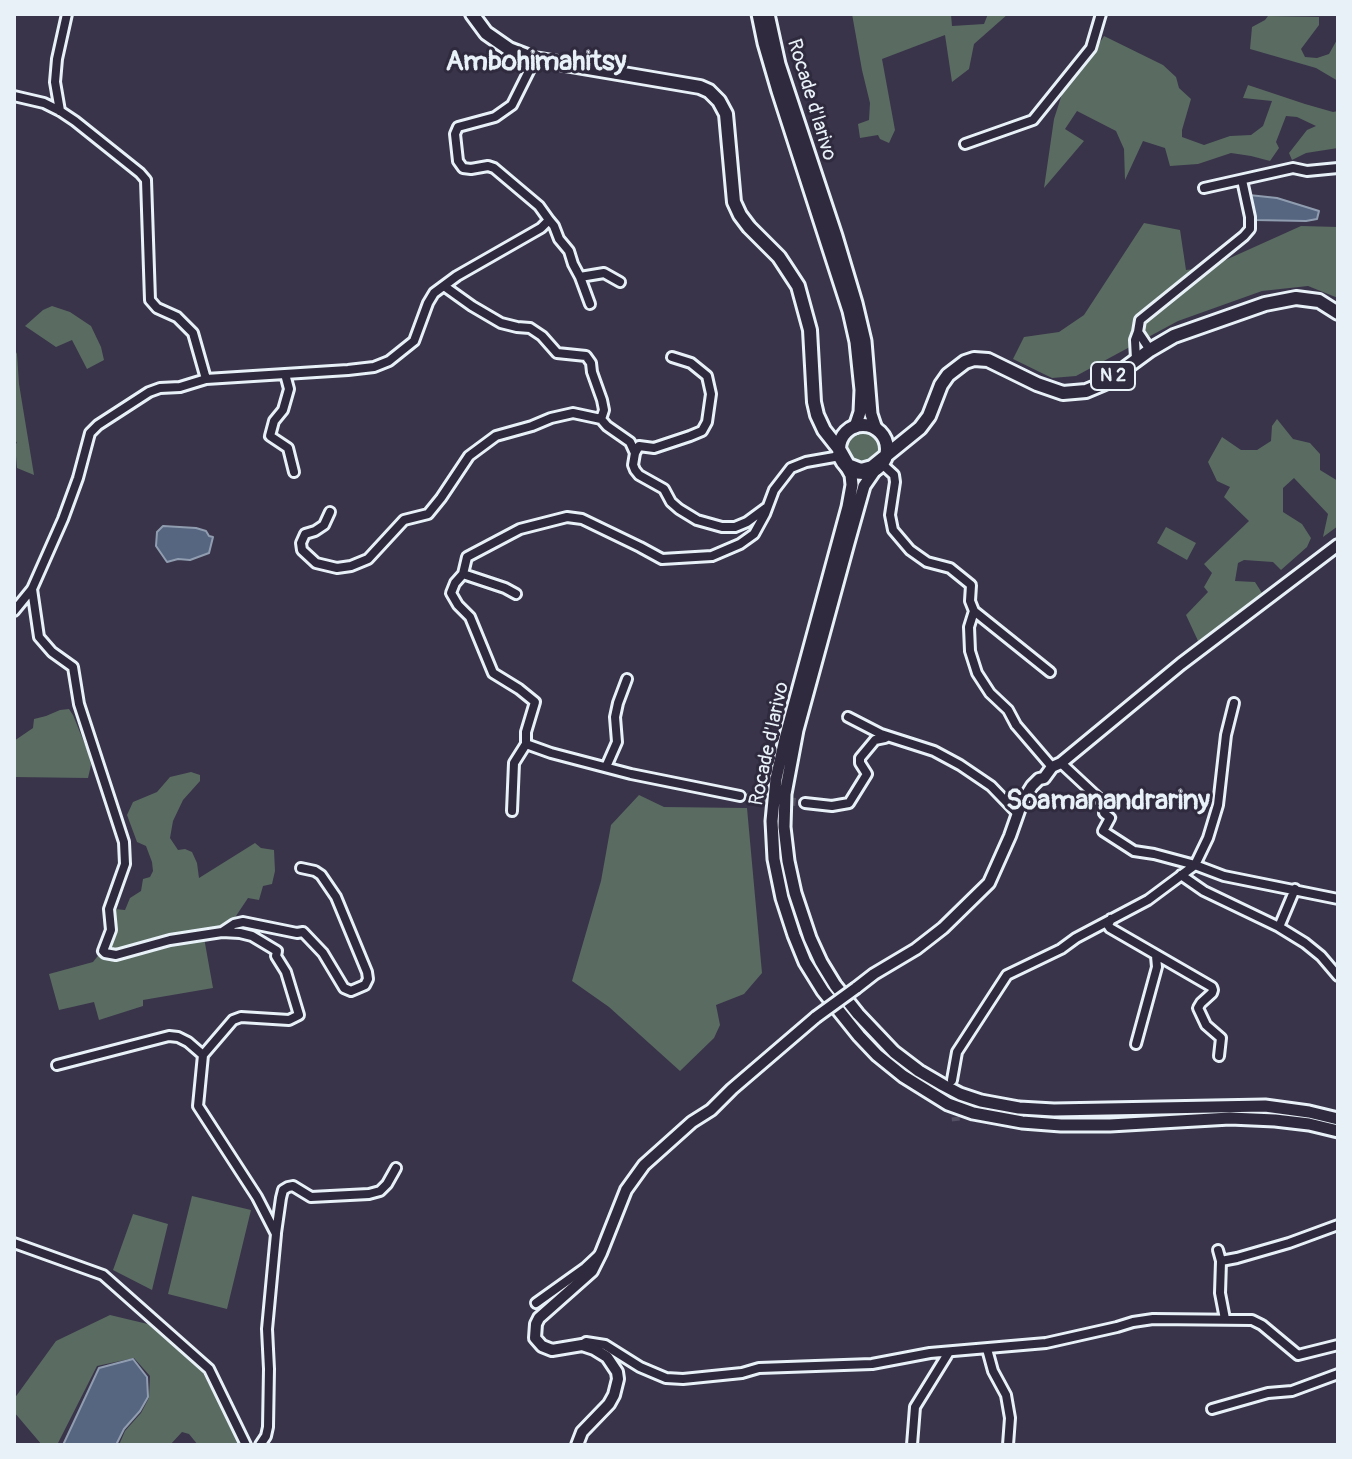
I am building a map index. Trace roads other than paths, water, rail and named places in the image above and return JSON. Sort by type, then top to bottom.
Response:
[{"type":"main road","name":"N 2","points":[[472,14],[486,33],[509,49],[535,59],[700,87],[719,101],[726,114],[734,202],[749,227],[779,257],[798,286],[810,330],[814,402],[820,421],[848,465],[861,470],[881,463],[917,431],[929,416],[948,375],[974,359],[988,360],[1063,393],[1086,391],[1105,383],[1174,336],[1265,304],[1296,298],[1319,301],[1338,313]]},
{"type":"main road","name":"Rocade d'Iarivo","points":[[758,14],[778,91],[849,311],[860,373],[861,406],[852,429]]},
{"type":"main road","name":"Rocade d'Iarivo","points":[[768,14],[779,64],[856,303],[865,341],[871,414],[878,431]]},
{"type":"main road","points":[[820,421],[833,429],[866,426],[896,436],[917,431]]},
{"type":"main road","points":[[842,457],[840,442],[852,429]]},
{"type":"main road","points":[[878,431],[887,448],[881,463]]},
{"type":"main road","name":"Rocade d'Iarivo","points":[[842,457],[851,475],[848,507],[785,739],[776,779],[772,821],[774,859],[782,898],[805,962],[823,991],[877,1055],[903,1076],[948,1104],[973,1113],[1061,1125],[1230,1118],[1275,1120],[1338,1131]]},
{"type":"main road","name":"Rocade d'Iarivo","points":[[881,463],[864,486],[797,730],[785,794],[784,827],[795,893],[810,938],[835,985],[894,1052],[943,1085],[981,1101],[1009,1107],[1054,1110],[1265,1106],[1338,1119]]},
{"type":"street","points":[[60,111],[55,82],[67,14]]},
{"type":"street","points":[[965,144],[1033,120],[1091,48],[1101,14]]},
{"type":"street","points":[[535,59],[516,100],[508,109],[495,117],[458,127],[455,134],[458,161],[463,168],[494,168],[539,206],[569,251],[590,304]]},
{"type":"street","points":[[14,96],[44,103],[60,111],[146,180],[150,300],[157,308],[177,317],[193,333],[206,379]]},
{"type":"street","points":[[1204,188],[1293,168],[1307,171],[1338,168]]},
{"type":"street","points":[[1136,359],[1135,340],[1140,320],[1250,229],[1242,180]]},
{"type":"street","points":[[14,611],[32,589],[63,519],[90,433],[98,425],[160,388],[180,387],[206,379],[374,367],[389,361],[414,341],[434,293],[541,228],[549,220]]},
{"type":"street","points":[[580,277],[604,273],[620,282]]},
{"type":"street","points":[[444,286],[501,323],[530,328],[557,353],[586,356],[602,400],[604,410],[601,419]]},
{"type":"street","points":[[1138,332],[1150,350]]},
{"type":"street","points":[[672,357],[691,363],[707,376],[711,394],[707,422],[702,431],[654,448],[639,446],[633,465],[639,475],[664,489],[679,509],[697,520],[722,527],[735,527],[747,522],[768,507]]},
{"type":"street","points":[[285,374],[289,389],[270,436],[288,448],[294,472]]},
{"type":"street","points":[[330,512],[324,525],[305,534],[302,550],[316,563],[337,568],[351,566],[368,559],[404,520],[428,514],[469,456],[496,436],[573,413],[601,419],[630,442],[635,453]]},
{"type":"street","points":[[512,811],[514,763],[526,744],[526,732],[535,702],[493,673],[470,617],[451,593],[463,574],[467,557],[520,529],[567,517],[582,519],[662,559],[712,556],[754,534],[774,490],[791,468],[806,462],[842,457]]},
{"type":"street","points":[[881,463],[894,475],[890,515],[893,530],[910,550],[927,562],[950,568],[971,585],[970,601],[974,611],[1050,672]]},
{"type":"street","points":[[1338,545],[1039,779],[1022,802],[989,883],[943,928],[816,1017],[644,1165],[626,1190],[592,1271],[539,1318],[535,1338],[542,1346],[552,1350],[586,1342],[605,1345],[648,1371],[666,1378],[683,1379],[742,1373],[759,1368],[872,1364],[930,1353],[1046,1343],[1153,1319],[1252,1320],[1298,1355],[1338,1345]]},
{"type":"street","points":[[463,574],[516,594]]},
{"type":"street","points":[[32,589],[39,637],[52,652],[73,667],[79,704],[124,842],[125,864],[109,909],[111,930],[103,951],[116,955],[170,940],[222,932],[240,933],[252,936],[277,951],[276,956],[286,972],[299,1015],[289,1020],[241,1017],[233,1020],[203,1055],[198,1106],[257,1197],[276,1234]]},
{"type":"street","points":[[974,611],[969,639],[977,673],[990,693],[1008,710],[1016,725],[1056,765],[1106,805],[1104,813],[1110,818],[1103,831],[1107,835],[1134,851],[1195,865],[1224,876],[1338,899]]},
{"type":"street","points":[[606,767],[617,742],[615,717],[627,679]]},
{"type":"street","points":[[952,1080],[957,1052],[1007,975],[1061,949],[1148,900],[1195,865],[1208,838],[1218,805],[1226,735],[1234,703]]},
{"type":"street","points":[[848,717],[893,739],[934,751],[960,765],[991,786],[1018,814]]},
{"type":"street","points":[[805,803],[832,806],[849,803],[867,774],[860,758],[876,739],[893,739]]},
{"type":"street","points":[[526,744],[661,781],[740,796]]},
{"type":"street","points":[[222,932],[243,922],[303,932],[323,953],[344,988],[351,991],[365,985],[367,972],[336,897],[321,875],[301,868]]},
{"type":"street","points":[[1181,875],[1204,891],[1279,927],[1314,949],[1338,976]]},
{"type":"street","points":[[1279,927],[1295,889]]},
{"type":"street","points":[[1111,919],[1110,928],[1212,987],[1212,993],[1198,1008],[1206,1025],[1221,1038],[1219,1056]]},
{"type":"street","points":[[1136,1044],[1157,967],[1156,956]]},
{"type":"street","points":[[57,1065],[169,1036],[188,1042],[203,1055]]},
{"type":"street","points":[[260,1445],[268,1427],[267,1329],[283,1190],[293,1186],[311,1197],[369,1194],[380,1191],[396,1168]]},
{"type":"street","points":[[1221,1261],[1289,1243],[1338,1225]]},
{"type":"street","points":[[14,1243],[103,1275],[209,1369],[246,1445]]},
{"type":"street","points":[[1218,1250],[1225,1319]]},
{"type":"street","points":[[536,1303],[601,1253]]},
{"type":"street","points":[[577,1445],[582,1432],[609,1404],[618,1379],[615,1367],[607,1357],[582,1345]]},
{"type":"street","points":[[987,1349],[993,1371],[1006,1395],[1010,1418],[1008,1445]]},
{"type":"street","points":[[912,1445],[915,1407],[949,1352]]},
{"type":"street","points":[[1212,1409],[1268,1393],[1292,1391],[1338,1374]]},
{"type":"water","points":[[1249,195],[1277,198],[1319,211],[1317,219],[1255,220]]},
{"type":"water","points":[[163,526],[206,531],[213,537],[209,553],[190,560],[167,562],[156,546],[157,532]]},
{"type":"water","points":[[133,1359],[147,1377],[148,1397],[116,1445],[63,1445],[99,1368]]},
{"type":"tunnel","points":[[740,796],[805,803]]},
{"type":"tunnel","points":[[954,1105],[956,1121]]},
{"type":"district","name":"Ambohimahitsy","points":[[536,63]]},
{"type":"district","name":"Soamanandrariny","points":[[1108,802]]}]
